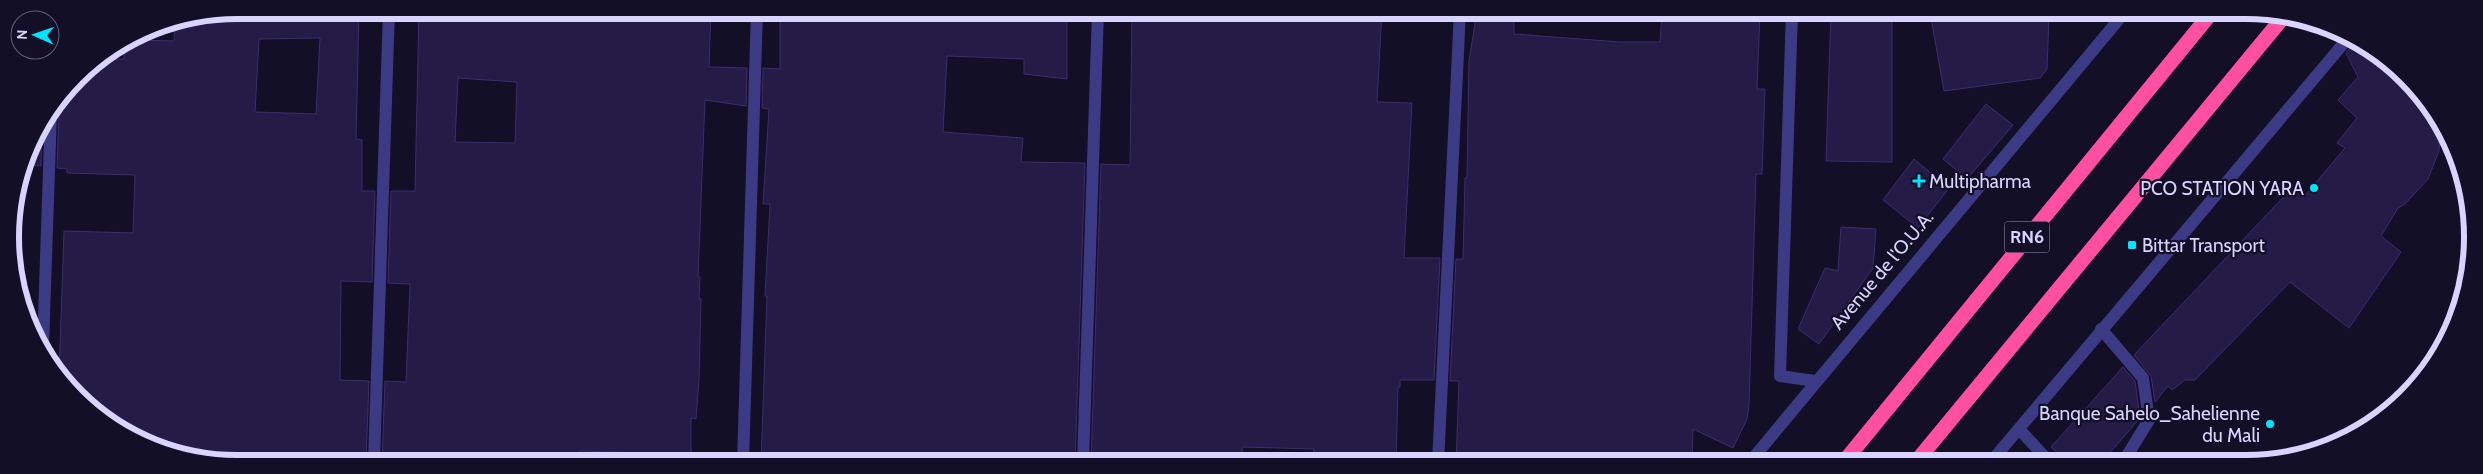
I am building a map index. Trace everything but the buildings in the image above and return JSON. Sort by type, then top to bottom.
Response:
[{"type":"highway","name":"RN6","points":[[1850,455],[2206,19]]},
{"type":"highway","points":[[1922,455],[2279,22]]},
{"type":"street","points":[[374,455],[389,19]]},
{"type":"street","points":[[743,455],[757,19]]},
{"type":"street","points":[[1083,455],[1098,19]]},
{"type":"street","points":[[1438,455],[1460,19]]},
{"type":"street","points":[[1792,19],[1780,376],[1815,381]]},
{"type":"street","name":"Avenue de l'O.U.A.","points":[[1755,455],[2119,19]]},
{"type":"street","points":[[1997,455],[2345,42]]},
{"type":"street","points":[[43,338],[51,124]]},
{"type":"street","points":[[2101,330],[2143,378],[2149,420],[2127,455]]},
{"type":"street","points":[[2019,429],[2043,455]]},
{"type":"place","name":"Multipharma","points":[[1919,181]]},
{"type":"place","name":"PCO STATION YARA","points":[[2314,188]]},
{"type":"place","name":"Bittar Transport","points":[[2132,245]]},
{"type":"place","name":"Banque Sahelo_Sahelienne du Mali","points":[[2270,424]]}]
